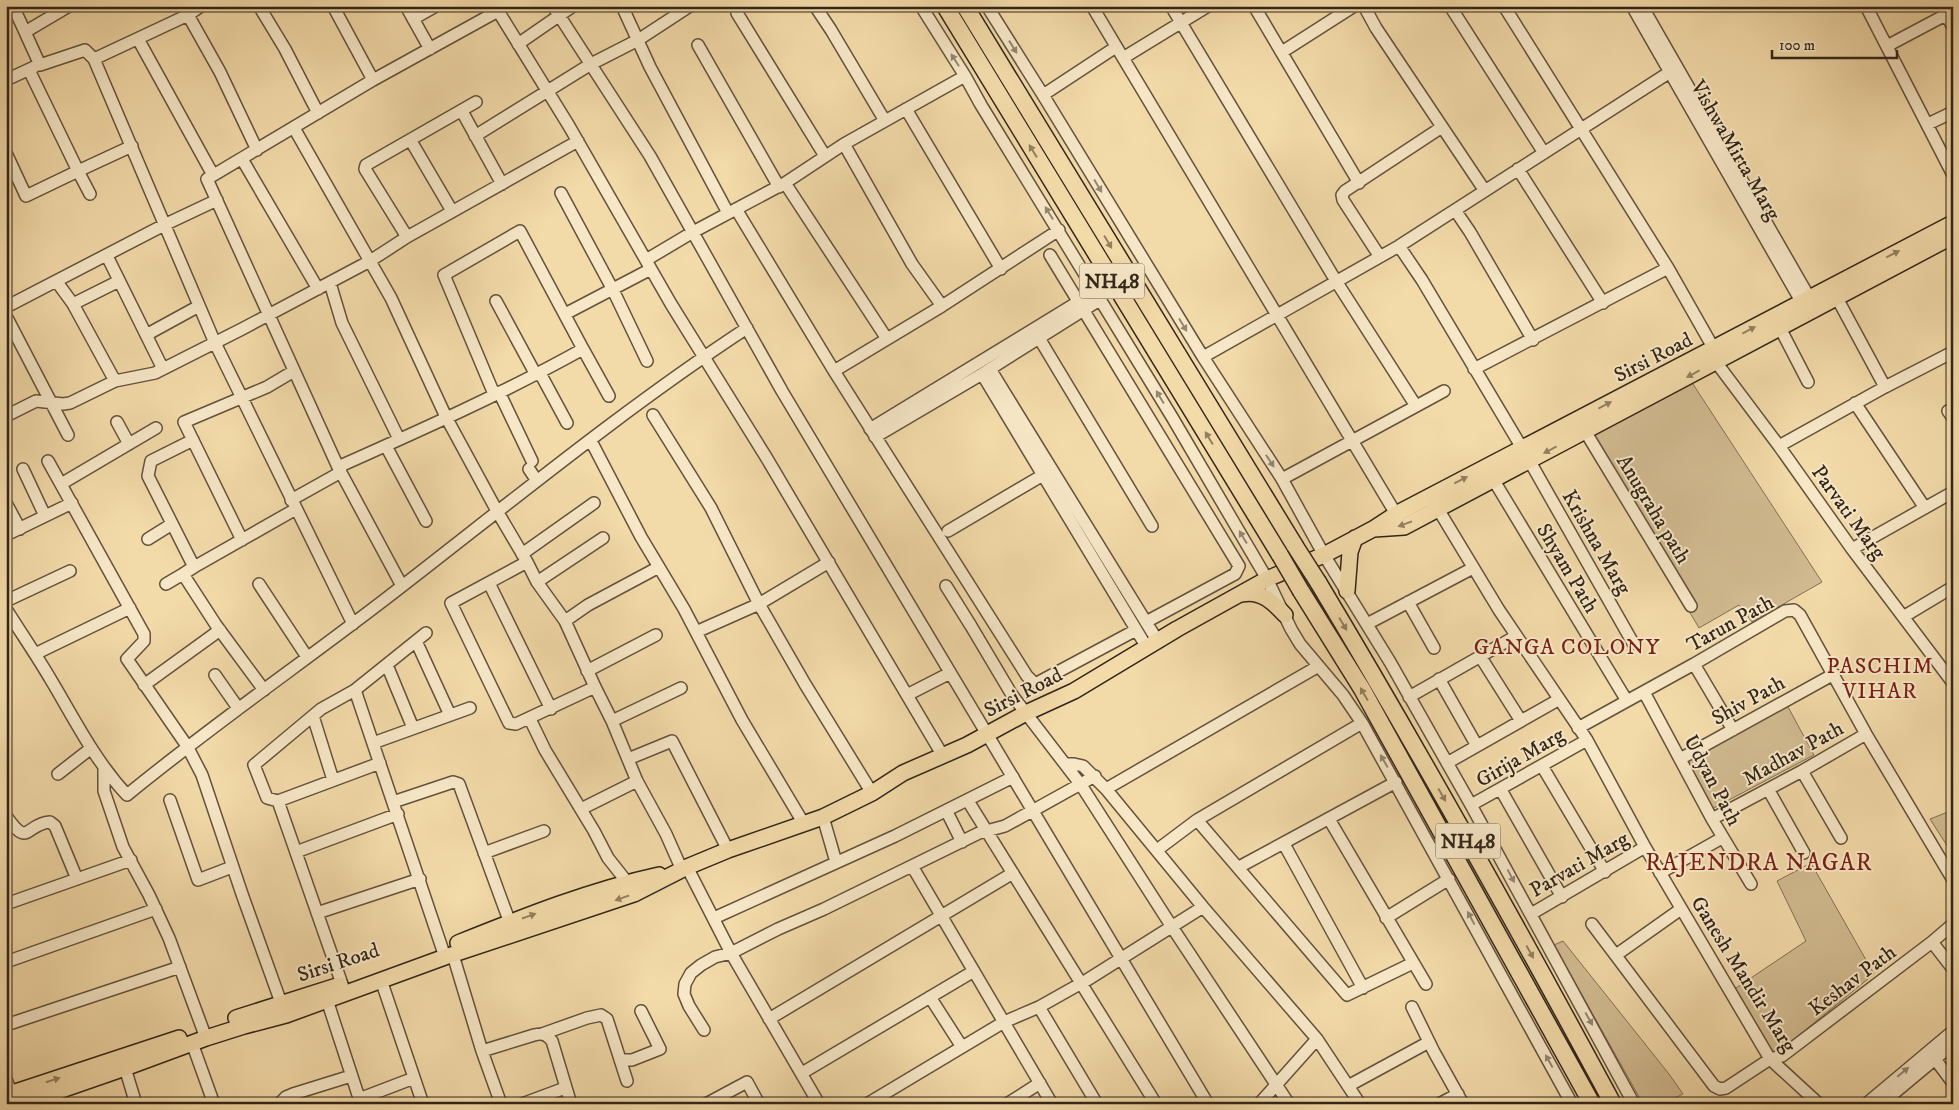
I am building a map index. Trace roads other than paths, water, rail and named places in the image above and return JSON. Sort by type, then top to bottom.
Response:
[{"type":"highway","name":"NH48","points":[[945,6],[1362,689],[1592,1104]]},
{"type":"highway","name":"NH48","points":[[965,6],[1379,684],[1507,910],[1613,1104]]},
{"type":"main road","name":"Sirsi Road","points":[[1373,529],[1404,526],[1434,502],[1715,356],[1953,223]]},
{"type":"main road","name":"Sirsi Road","points":[[12,1095],[126,1056],[244,1026],[342,984],[447,954],[634,894],[728,850],[823,817],[872,792],[903,773],[943,756],[1026,713],[1074,691],[1151,643],[1267,579],[1324,555],[1373,529],[1396,514],[1434,502],[1493,479],[1525,454],[1585,431],[1715,356],[1780,328],[1809,305],[1837,298],[1953,236]]},
{"type":"main road","points":[[1347,592],[1350,552],[1355,538]]},
{"type":"main road","points":[[1239,595],[1248,593],[1265,597],[1285,615]]},
{"type":"main road","name":"Sirsi Road","points":[[283,1009],[326,1000],[381,980],[447,954],[510,923],[627,882],[685,869]]},
{"type":"main road","name":"Sirsi Road","points":[[12,1095],[125,1068],[201,1037]]},
{"type":"street","points":[[12,6],[40,65]]},
{"type":"street","points":[[25,32],[69,6]]},
{"type":"street","points":[[94,59],[188,15],[201,6]]},
{"type":"street","points":[[259,6],[285,49],[318,113]]},
{"type":"street","points":[[334,6],[373,80]]},
{"type":"street","points":[[406,6],[430,49]]},
{"type":"street","points":[[413,18],[436,6]]},
{"type":"street","points":[[518,44],[556,11],[574,6]]},
{"type":"street","points":[[622,6],[684,131],[732,211],[1028,676],[1033,682],[1037,683],[1136,630]]},
{"type":"street","points":[[475,136],[591,64],[638,40],[690,6]]},
{"type":"street","points":[[815,6],[885,121]]},
{"type":"street","points":[[921,6],[1099,295],[1267,579],[1300,644],[1342,695],[1362,723],[1450,879],[1572,1104]]},
{"type":"street","points":[[987,6],[1203,358],[1282,479],[1324,555],[1471,805],[1634,1104]]},
{"type":"street","points":[[1092,6],[1396,514]]},
{"type":"street","points":[[1171,6],[1336,281],[1416,406]]},
{"type":"street","points":[[1123,58],[1208,6]]},
{"type":"street","points":[[1254,6],[1359,183]]},
{"type":"street","points":[[1282,52],[1354,6]]},
{"type":"street","points":[[1364,6],[1376,28],[1485,191]]},
{"type":"street","points":[[1450,6],[1544,153]]},
{"type":"street","name":"Parvati Marg","points":[[1504,6],[1668,268],[1715,356],[1852,549],[1953,683]]},
{"type":"street","name":"VishwaMirta Marg","points":[[1632,6],[1809,305]]},
{"type":"street","name":"VishwaMirta Marg","points":[[1642,6],[1809,305]]},
{"type":"street","points":[[1866,6],[1953,175]]},
{"type":"street","points":[[402,586],[340,469],[207,179],[496,9],[578,141],[649,265],[829,562],[943,756]]},
{"type":"street","points":[[556,11],[650,156],[747,328],[950,673],[1208,1104]]},
{"type":"street","points":[[737,13],[825,156]]},
{"type":"street","points":[[1887,46],[1949,13],[1953,27]]},
{"type":"street","points":[[188,15],[220,72],[257,150]]},
{"type":"street","points":[[138,39],[213,175]]},
{"type":"street","points":[[698,45],[782,185],[887,339]]},
{"type":"street","points":[[1043,95],[1116,47]]},
{"type":"street","points":[[6,80],[40,65],[85,50],[94,59],[215,343],[353,624]]},
{"type":"street","points":[[29,70],[90,194]]},
{"type":"street","points":[[1203,358],[1399,246],[1670,72]]},
{"type":"street","points":[[565,314],[612,290],[693,232],[782,185],[844,144],[965,76]]},
{"type":"street","points":[[407,237],[365,169],[366,165],[411,141],[476,102]]},
{"type":"street","points":[[906,109],[1001,269]]},
{"type":"street","points":[[460,112],[464,115],[502,184]]},
{"type":"street","points":[[1928,124],[1953,112]]},
{"type":"street","points":[[1380,257],[1342,196],[1345,192],[1442,127]]},
{"type":"street","points":[[294,128],[391,298],[446,417],[497,511],[537,582],[564,621],[612,721],[637,781],[714,918],[731,953],[819,1104]]},
{"type":"street","points":[[411,141],[452,212]]},
{"type":"street","points":[[6,416],[36,401],[63,404],[79,399],[115,381],[155,373],[370,261],[407,237],[578,141]]},
{"type":"street","points":[[844,144],[912,264],[942,306]]},
{"type":"street","points":[[6,153],[26,196],[132,146]]},
{"type":"street","points":[[242,159],[318,289]]},
{"type":"street","points":[[1518,169],[1603,303]]},
{"type":"street","points":[[561,193],[647,361]]},
{"type":"street","points":[[6,307],[164,225],[217,200]]},
{"type":"street","points":[[1455,210],[1470,232],[1533,340]]},
{"type":"street","points":[[834,371],[942,306],[1059,230]]},
{"type":"street","points":[[537,481],[444,275],[520,231],[609,396]]},
{"type":"street","name":"Krishna Marg","points":[[1399,246],[1422,280],[1525,454],[1633,643]]},
{"type":"street","points":[[1050,255],[1239,566],[1235,574],[1146,622]]},
{"type":"street","points":[[106,256],[163,369]]},
{"type":"street","points":[[1474,369],[1533,340],[1668,268]]},
{"type":"street","points":[[73,304],[119,281]]},
{"type":"street","points":[[57,282],[73,304],[115,381]]},
{"type":"street","points":[[330,282],[342,323],[399,439]]},
{"type":"street","points":[[873,433],[1099,295]]},
{"type":"street","points":[[1837,298],[1885,387]]},
{"type":"street","points":[[496,301],[567,423]]},
{"type":"street","points":[[146,335],[199,306]]},
{"type":"street","points":[[873,433],[986,372],[1039,338],[1080,306]]},
{"type":"street","points":[[6,316],[68,435]]},
{"type":"street","points":[[8,616],[35,654],[90,749],[104,769],[127,795],[187,746],[353,624],[497,511],[705,356],[747,328]]},
{"type":"street","points":[[1780,328],[1808,382]]},
{"type":"street","points":[[1039,338],[1152,526]]},
{"type":"street","points":[[166,584],[242,540],[294,505],[340,469],[399,439],[538,374],[583,349]]},
{"type":"street","points":[[1780,446],[1885,387],[1953,352]]},
{"type":"street","points":[[242,540],[184,422],[266,387],[294,371]]},
{"type":"street","points":[[986,372],[1146,622],[1151,643]]},
{"type":"street","points":[[986,372],[1043,475],[1136,630],[1151,643]]},
{"type":"street","points":[[1282,479],[1444,391]]},
{"type":"street","points":[[1855,404],[1925,508]]},
{"type":"street","points":[[653,415],[711,508],[759,604],[805,684],[872,792]]},
{"type":"street","points":[[116,422],[129,444]]},
{"type":"street","points":[[61,484],[156,428]]},
{"type":"street","name":"Anugraha path","points":[[1585,431],[1691,606]]},
{"type":"street","points":[[193,440],[151,461],[148,476],[194,567]]},
{"type":"street","points":[[591,441],[641,537],[696,632],[747,728],[804,824]]},
{"type":"street","points":[[386,446],[426,521]]},
{"type":"street","points":[[48,461],[144,634],[144,641],[127,659],[187,746],[202,775],[283,1009]]},
{"type":"street","points":[[23,469],[45,516]]},
{"type":"street","points":[[948,530],[1043,475]]},
{"type":"street","name":"Shyam Path","points":[[1493,479],[1627,701]]},
{"type":"street","points":[[1852,549],[1953,492]]},
{"type":"street","points":[[6,535],[72,502]]},
{"type":"street","name":"Ganesh Mandir Marg","points":[[1434,502],[1516,636],[1586,740],[1645,847],[1770,1060],[1813,1102]]},
{"type":"street","points":[[6,503],[20,529]]},
{"type":"street","points":[[594,503],[525,558],[489,583],[451,604],[509,723],[516,724],[530,719],[595,687]]},
{"type":"street","points":[[148,539],[172,524]]},
{"type":"street","points":[[537,582],[603,538]]},
{"type":"street","points":[[696,632],[759,604],[829,562]]},
{"type":"street","points":[[564,621],[588,605],[659,567]]},
{"type":"street","points":[[1366,624],[1473,568]]},
{"type":"street","points":[[6,601],[70,571]]},
{"type":"street","points":[[183,574],[220,630],[264,690]]},
{"type":"street","points":[[489,583],[551,709]]},
{"type":"street","points":[[259,584],[307,658]]},
{"type":"street","points":[[946,586],[1012,695],[1067,764],[1172,927],[1278,1084],[1289,1104]]},
{"type":"street","points":[[1903,617],[1953,587]]},
{"type":"street","points":[[1408,602],[1434,648]]},
{"type":"street","points":[[35,654],[130,608]]},
{"type":"street","name":"Tarun Path","points":[[1578,728],[1785,612],[1794,610],[1800,615],[1834,674]]},
{"type":"street","points":[[144,685],[220,630]]},
{"type":"street","points":[[380,763],[278,801],[267,798],[254,765],[321,709],[354,690],[426,633]]},
{"type":"street","points":[[587,671],[656,636]]},
{"type":"street","points":[[1409,697],[1516,636]]},
{"type":"street","points":[[416,641],[450,715]]},
{"type":"street","points":[[1480,656],[1521,721]]},
{"type":"street","points":[[1694,664],[1732,730]]},
{"type":"street","points":[[386,665],[412,728]]},
{"type":"street","points":[[1106,789],[1317,667]]},
{"type":"street","points":[[907,695],[950,673]]},
{"type":"street","points":[[1834,674],[1866,734],[1953,880]]},
{"type":"street","name":"Shiv Path","points":[[1680,759],[1834,674]]},
{"type":"street","points":[[215,675],[238,708]]},
{"type":"street","points":[[1439,679],[1477,746]]},
{"type":"street","points":[[612,721],[681,688]]},
{"type":"street","points":[[354,690],[501,1104]]},
{"type":"street","name":"Udyan Path","points":[[1644,692],[1722,838],[1751,884]]},
{"type":"street","points":[[1447,763],[1558,700]]},
{"type":"street","points":[[373,743],[470,708]]},
{"type":"street","points":[[313,716],[333,780]]},
{"type":"street","points":[[530,719],[545,750],[608,858],[627,882]]},
{"type":"street","points":[[1157,850],[1196,820],[1362,723]]},
{"type":"street","name":"Madhav Path","points":[[1712,819],[1866,734]]},
{"type":"street","name":"Girija Marg","points":[[1471,805],[1501,790],[1586,740]]},
{"type":"street","points":[[628,758],[672,741],[728,850]]},
{"type":"street","points":[[58,774],[90,749]]},
{"type":"street","points":[[1067,764],[1083,766],[1095,776],[1204,907],[1317,1038],[1360,1104]]},
{"type":"street","points":[[1542,766],[1605,872]]},
{"type":"street","points":[[104,769],[104,791],[124,847],[156,909],[180,967],[201,1037],[214,1104]]},
{"type":"street","points":[[1802,771],[1841,838]]},
{"type":"street","points":[[704,1030],[684,994],[685,984],[691,974],[701,965],[715,957],[731,953],[962,842],[987,831],[1005,826],[1095,776]]},
{"type":"street","points":[[714,918],[946,812],[1013,778]]},
{"type":"street","points":[[581,809],[637,781]]},
{"type":"street","points":[[393,802],[453,782],[459,784],[510,923]]},
{"type":"street","points":[[1239,868],[1396,782]]},
{"type":"street","points":[[1768,789],[1804,853]]},
{"type":"street","points":[[1501,790],[1562,897]]},
{"type":"street","points":[[170,800],[198,880],[232,866]]},
{"type":"street","points":[[278,801],[342,984]]},
{"type":"street","points":[[968,801],[1156,1104]]},
{"type":"street","points":[[946,812],[962,842]]},
{"type":"street","points":[[296,852],[398,814]]},
{"type":"street","points":[[6,816],[16,831],[21,833],[50,822],[55,826],[77,879]]},
{"type":"street","points":[[823,817],[836,862]]},
{"type":"street","points":[[1329,819],[1426,984]]},
{"type":"street","points":[[1196,820],[1347,995],[1413,963]]},
{"type":"street","points":[[484,853],[544,832]]},
{"type":"street","points":[[1660,873],[1722,838]]},
{"type":"street","points":[[1284,844],[1363,988]]},
{"type":"street","name":"Parvati Marg","points":[[1531,914],[1645,847]]},
{"type":"street","points":[[6,904],[130,860]]},
{"type":"street","points":[[912,866],[1052,1104]]},
{"type":"street","points":[[769,1019],[1013,873]]},
{"type":"street","points":[[317,913],[420,879]]},
{"type":"street","points":[[1386,918],[1450,879]]},
{"type":"street","points":[[867,1104],[1004,1022],[1039,1007],[1081,983],[1204,907]]},
{"type":"street","points":[[6,962],[156,909]]},
{"type":"street","points":[[1616,955],[1681,909]]},
{"type":"street","name":"Keshav Path","points":[[1592,924],[1714,1086],[1720,1089],[1726,1088],[1770,1060],[1782,1056],[1953,924]]},
{"type":"street","points":[[1932,942],[1953,970]]},
{"type":"street","points":[[6,1025],[180,967]]},
{"type":"street","points":[[802,1073],[974,971]]},
{"type":"street","points":[[381,980],[423,1104]]},
{"type":"street","points":[[930,997],[962,1047]]},
{"type":"street","points":[[326,1000],[360,1101],[414,1078]]},
{"type":"street","points":[[1039,1007],[1097,1104]]},
{"type":"street","points":[[1412,1007],[1460,1099],[1439,1104]]},
{"type":"street","points":[[620,1060],[632,1060],[660,1049],[641,1011]]},
{"type":"street","points":[[482,1051],[601,1015],[607,1019],[628,1081]]},
{"type":"street","points":[[1884,1097],[1953,1031]]},
{"type":"street","points":[[542,1034],[548,1035],[552,1041],[571,1104]]},
{"type":"street","points":[[1259,1104],[1278,1084],[1292,1064],[1317,1038]]},
{"type":"street","points":[[1348,1086],[1429,1042]]},
{"type":"street","points":[[1866,1104],[1884,1097],[1953,1044]]},
{"type":"street","points":[[1935,1058],[1953,1083]]},
{"type":"street","points":[[125,1068],[136,1104]]},
{"type":"street","points":[[279,1104],[286,1097],[293,1094],[351,1076]]},
{"type":"street","points":[[706,1104],[747,1082],[759,1104]]},
{"type":"street","points":[[1007,1104],[1040,1083]]},
{"type":"street","points":[[522,1104],[566,1088]]},
{"type":"district","name":"GANGA COLONY","points":[[1567,646]]},
{"type":"district","name":"PASCHIM VIHAR","points":[[1880,678]]},
{"type":"district","name":"RAJENDRA NAGAR","points":[[1759,862]]}]
